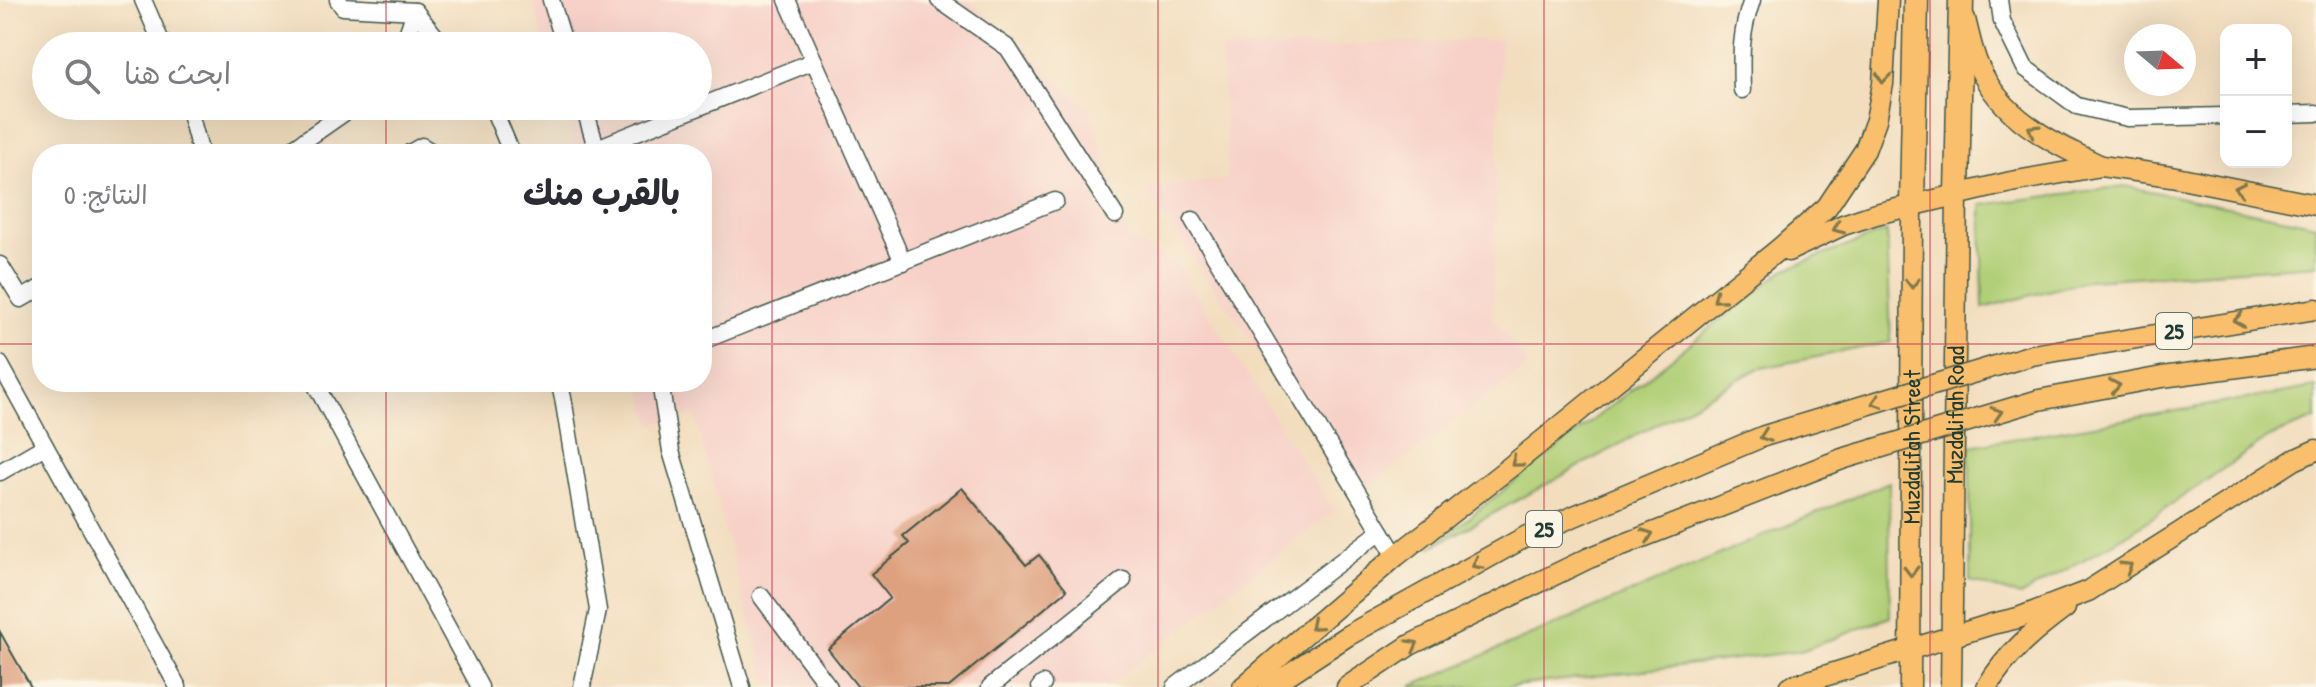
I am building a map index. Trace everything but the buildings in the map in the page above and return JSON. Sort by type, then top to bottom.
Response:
[{"type":"highway","points":[[1912,205],[1916,0]]},
{"type":"highway","points":[[1957,194],[1961,1]]},
{"type":"main road","points":[[1243,687],[1396,556],[1759,266],[1827,207],[1865,150],[1876,120],[1883,84],[1888,0]]},
{"type":"main road","points":[[1961,1],[1979,67],[2002,103],[2022,124],[2057,145],[2101,166],[2171,176],[2316,205]]},
{"type":"main road","points":[[1759,266],[1843,225],[1957,194],[2101,166]]},
{"type":"main road","name":"Muzdalifah Road","points":[[1952,637],[1957,194]]},
{"type":"main road","name":"Muzdalifah Street","points":[[1910,687],[1912,205]]},
{"type":"main road","name":"25","points":[[1269,687],[1347,636],[1527,536],[1764,436],[2032,355],[2316,309]]},
{"type":"main road","name":"25","points":[[1347,687],[1410,645],[1589,558],[1842,459],[2039,400],[2162,377],[2316,357]]},
{"type":"main road","points":[[1987,687],[1998,669],[2030,634],[2088,591],[2294,460],[2316,450]]},
{"type":"main road","points":[[1789,687],[2018,618],[2088,591]]},
{"type":"main road","points":[[1951,687],[1952,637]]},
{"type":"street","points":[[143,0],[157,32]]},
{"type":"street","points":[[338,0],[343,7],[415,11],[432,32]]},
{"type":"street","points":[[551,0],[561,32]]},
{"type":"street","points":[[787,0],[903,262]]},
{"type":"street","points":[[939,0],[1008,48],[1115,215]]},
{"type":"street","points":[[1742,90],[1741,45],[1752,0]]},
{"type":"street","points":[[1999,0],[2002,21],[2025,68],[2077,106],[2128,118],[2220,116]]},
{"type":"street","points":[[408,32],[415,11]]},
{"type":"street","points":[[712,104],[814,61]]},
{"type":"street","points":[[2292,114],[2316,113]]},
{"type":"street","points":[[192,120],[198,144]]},
{"type":"street","points":[[299,144],[334,120]]},
{"type":"street","points":[[498,120],[508,144]]},
{"type":"street","points":[[588,120],[596,144]]},
{"type":"street","points":[[615,144],[672,120]]},
{"type":"street","points":[[712,337],[1055,201]]},
{"type":"street","points":[[1193,220],[1396,556]]},
{"type":"street","points":[[0,265],[21,299],[32,293]]},
{"type":"street","points":[[0,364],[178,687]]},
{"type":"street","points":[[319,392],[480,687]]},
{"type":"street","points":[[562,392],[598,610],[582,687]]},
{"type":"street","points":[[662,392],[671,451],[742,687]]},
{"type":"street","points":[[0,472],[45,446]]},
{"type":"street","points":[[1175,687],[1381,531]]},
{"type":"street","points":[[990,687],[1123,580]]},
{"type":"street","points":[[761,596],[829,687]]},
{"type":"shaded area","points":[[533,0],[969,0],[1090,109],[1129,239],[1177,264],[1334,511],[1106,687],[769,687],[694,413],[652,425],[643,392],[712,392],[712,144],[573,144],[567,120],[712,120],[712,32],[542,32]]},
{"type":"shaded area","points":[[1501,39],[1492,317],[1529,365],[1358,494],[1145,189],[1228,179],[1221,50]]},
{"type":"green space","points":[[2125,186],[2316,225],[2316,265],[2089,280],[1983,308],[1981,205]]},
{"type":"green space","points":[[1887,231],[1891,342],[1757,369],[1430,548],[1784,270]]},
{"type":"green space","points":[[2316,387],[2316,419],[2271,436],[2128,534],[2020,596],[1970,581],[1970,446]]},
{"type":"green space","points":[[1889,482],[1890,617],[1801,651],[1506,687],[1410,687]]}]
